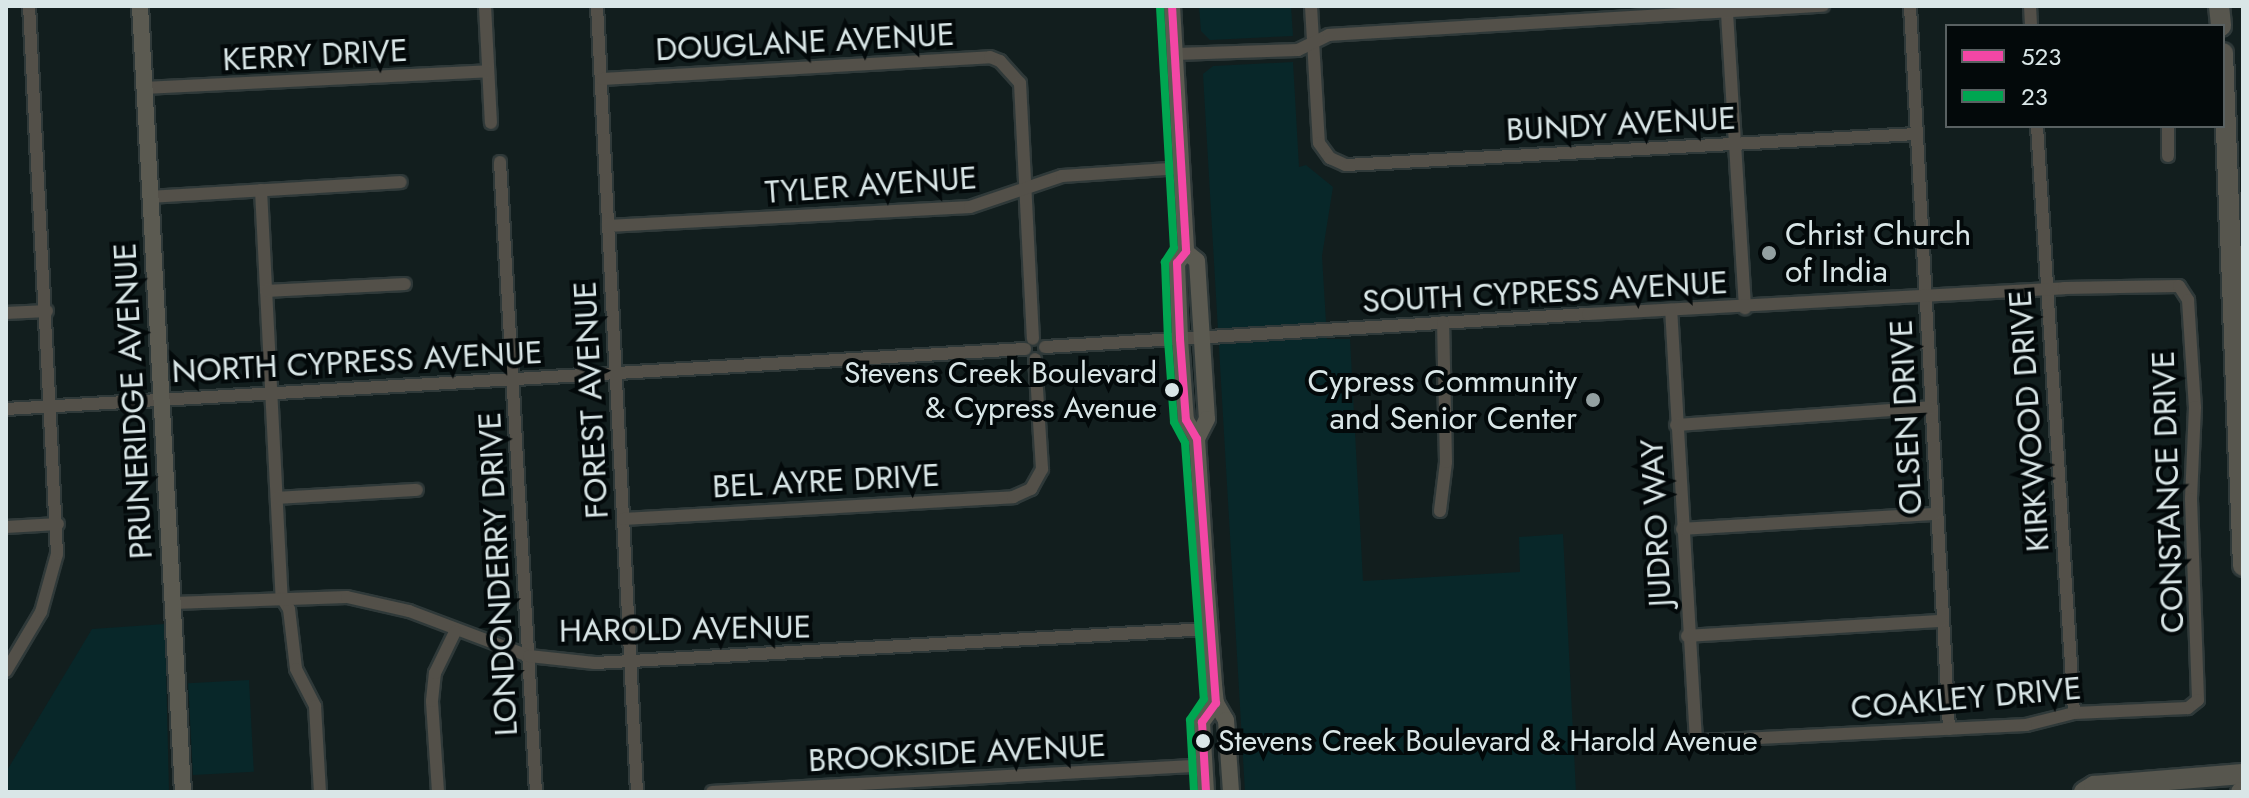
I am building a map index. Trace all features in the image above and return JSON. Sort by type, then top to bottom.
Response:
[{"type":"highway","points":[[2225,104],[2243,566]]},
{"type":"highway","points":[[2084,792],[2094,786],[2243,774]]},
{"type":"main road","name":"PRUNERIDGE AVENUE","points":[[140,6],[183,792]]},
{"type":"main road","points":[[1172,6],[1186,252],[1177,263],[1186,420],[1197,439],[1216,703],[1226,720],[1231,792]]},
{"type":"main road","points":[[1186,252],[1197,261],[1207,419],[1197,439]]},
{"type":"main road","points":[[1206,792],[1202,722],[1216,703]]},
{"type":"street","points":[[6,671],[52,584],[58,524],[29,6]]},
{"type":"street","points":[[485,6],[491,123]]},
{"type":"street","name":"FOREST AVENUE","points":[[597,6],[637,792]]},
{"type":"street","points":[[1311,6],[1312,43]]},
{"type":"street","points":[[1175,54],[1298,50],[1329,35],[1823,6]]},
{"type":"street","name":"OLSEN DRIVE","points":[[1910,6],[1949,729]]},
{"type":"street","points":[[1727,13],[1745,308]]},
{"type":"street","name":"BUNDY AVENUE","points":[[1312,43],[1318,137],[1330,158],[1353,165],[1916,134]]},
{"type":"street","name":"DOUGLANE AVENUE","points":[[602,79],[990,57],[1009,67],[1020,83],[1025,190]]},
{"type":"street","name":"KERRY DRIVE","points":[[144,88],[488,71]]},
{"type":"street","name":"KIRKWOOD DRIVE","points":[[2037,128],[2047,289],[2056,369],[2074,713]]},
{"type":"street","points":[[2168,128],[2168,156]]},
{"type":"street","name":"LONDONDERRY DRIVE","points":[[500,162],[536,792]]},
{"type":"street","name":"TYLER AVENUE","points":[[608,226],[970,207],[1062,176],[1181,168]]},
{"type":"street","points":[[150,197],[401,182]]},
{"type":"street","points":[[261,190],[282,598],[289,609],[296,669],[315,706],[320,792]]},
{"type":"street","points":[[1025,190],[1029,344],[1035,359],[1045,347],[1029,344]]},
{"type":"street","points":[[266,291],[405,284]]},
{"type":"street","name":"SOUTH CYPRESS AVENUE","points":[[1045,347],[2047,289],[2179,286]]},
{"type":"street","name":"CONSTANCE DRIVE","points":[[2179,286],[2188,300],[2195,407],[2191,499],[2198,700]]},
{"type":"street","name":"JUDRO WAY","points":[[1671,310],[1692,733]]},
{"type":"street","points":[[6,313],[47,311]]},
{"type":"street","points":[[1440,511],[1446,462],[1443,322]]},
{"type":"street","name":"NORTH CYPRESS AVENUE","points":[[6,409],[615,375],[1029,344]]},
{"type":"street","name":"BEL AYRE DRIVE","points":[[623,519],[1013,497],[1031,489],[1042,469],[1035,359]]},
{"type":"street","points":[[1676,425],[1931,407]]},
{"type":"street","points":[[277,498],[417,490]]},
{"type":"street","points":[[1682,529],[1936,514]]},
{"type":"street","points":[[6,527],[58,524]]},
{"type":"street","name":"HAROLD AVENUE","points":[[173,603],[347,597],[409,611],[455,632],[529,656],[632,662],[1209,629]]},
{"type":"street","points":[[1687,636],[1942,621]]},
{"type":"street","points":[[438,792],[435,673],[455,632]]},
{"type":"street","name":"COAKLEY DRIVE","points":[[1692,733],[1707,744],[2026,725],[2074,713],[2170,711],[2188,708],[2198,700]]},
{"type":"street","name":"BROOKSIDE AVENUE","points":[[712,792],[1205,765]]},
{"type":"shaded area","points":[[1199,6],[1291,6],[1293,36],[1210,40],[1201,31]]},
{"type":"shaded area","points":[[1293,62],[1299,167],[1306,165],[1333,187],[1322,256],[1327,339],[1350,339],[1363,581],[1520,572],[1519,537],[1563,534],[1576,792],[1245,792],[1203,74],[1213,66]]},
{"type":"shaded area","points":[[165,624],[169,792],[6,792],[6,772],[92,629]]},
{"type":"shaded area","points":[[249,680],[254,772],[193,775],[188,683]]},
{"type":"transit line","name":"523","points":[[1172,6],[1186,252],[1177,263],[1180,339],[1186,420],[1197,439],[1216,703],[1202,722],[1206,792]]},
{"type":"transit line","name":"23","points":[[1160,7],[1174,248],[1165,262],[1168,340],[1174,422],[1185,443],[1204,699],[1190,720],[1194,792]]},
{"type":"place","name":"Christ Church of India","points":[[1769,253]]},
{"type":"place","name":"Stevens Creek Boulevard & Cypress Avenue","points":[[1172,390]]},
{"type":"place","name":"Cypress Community and Senior Center","points":[[1593,400]]},
{"type":"place","name":"Stevens Creek Boulevard & Harold Avenue","points":[[1203,741]]}]
